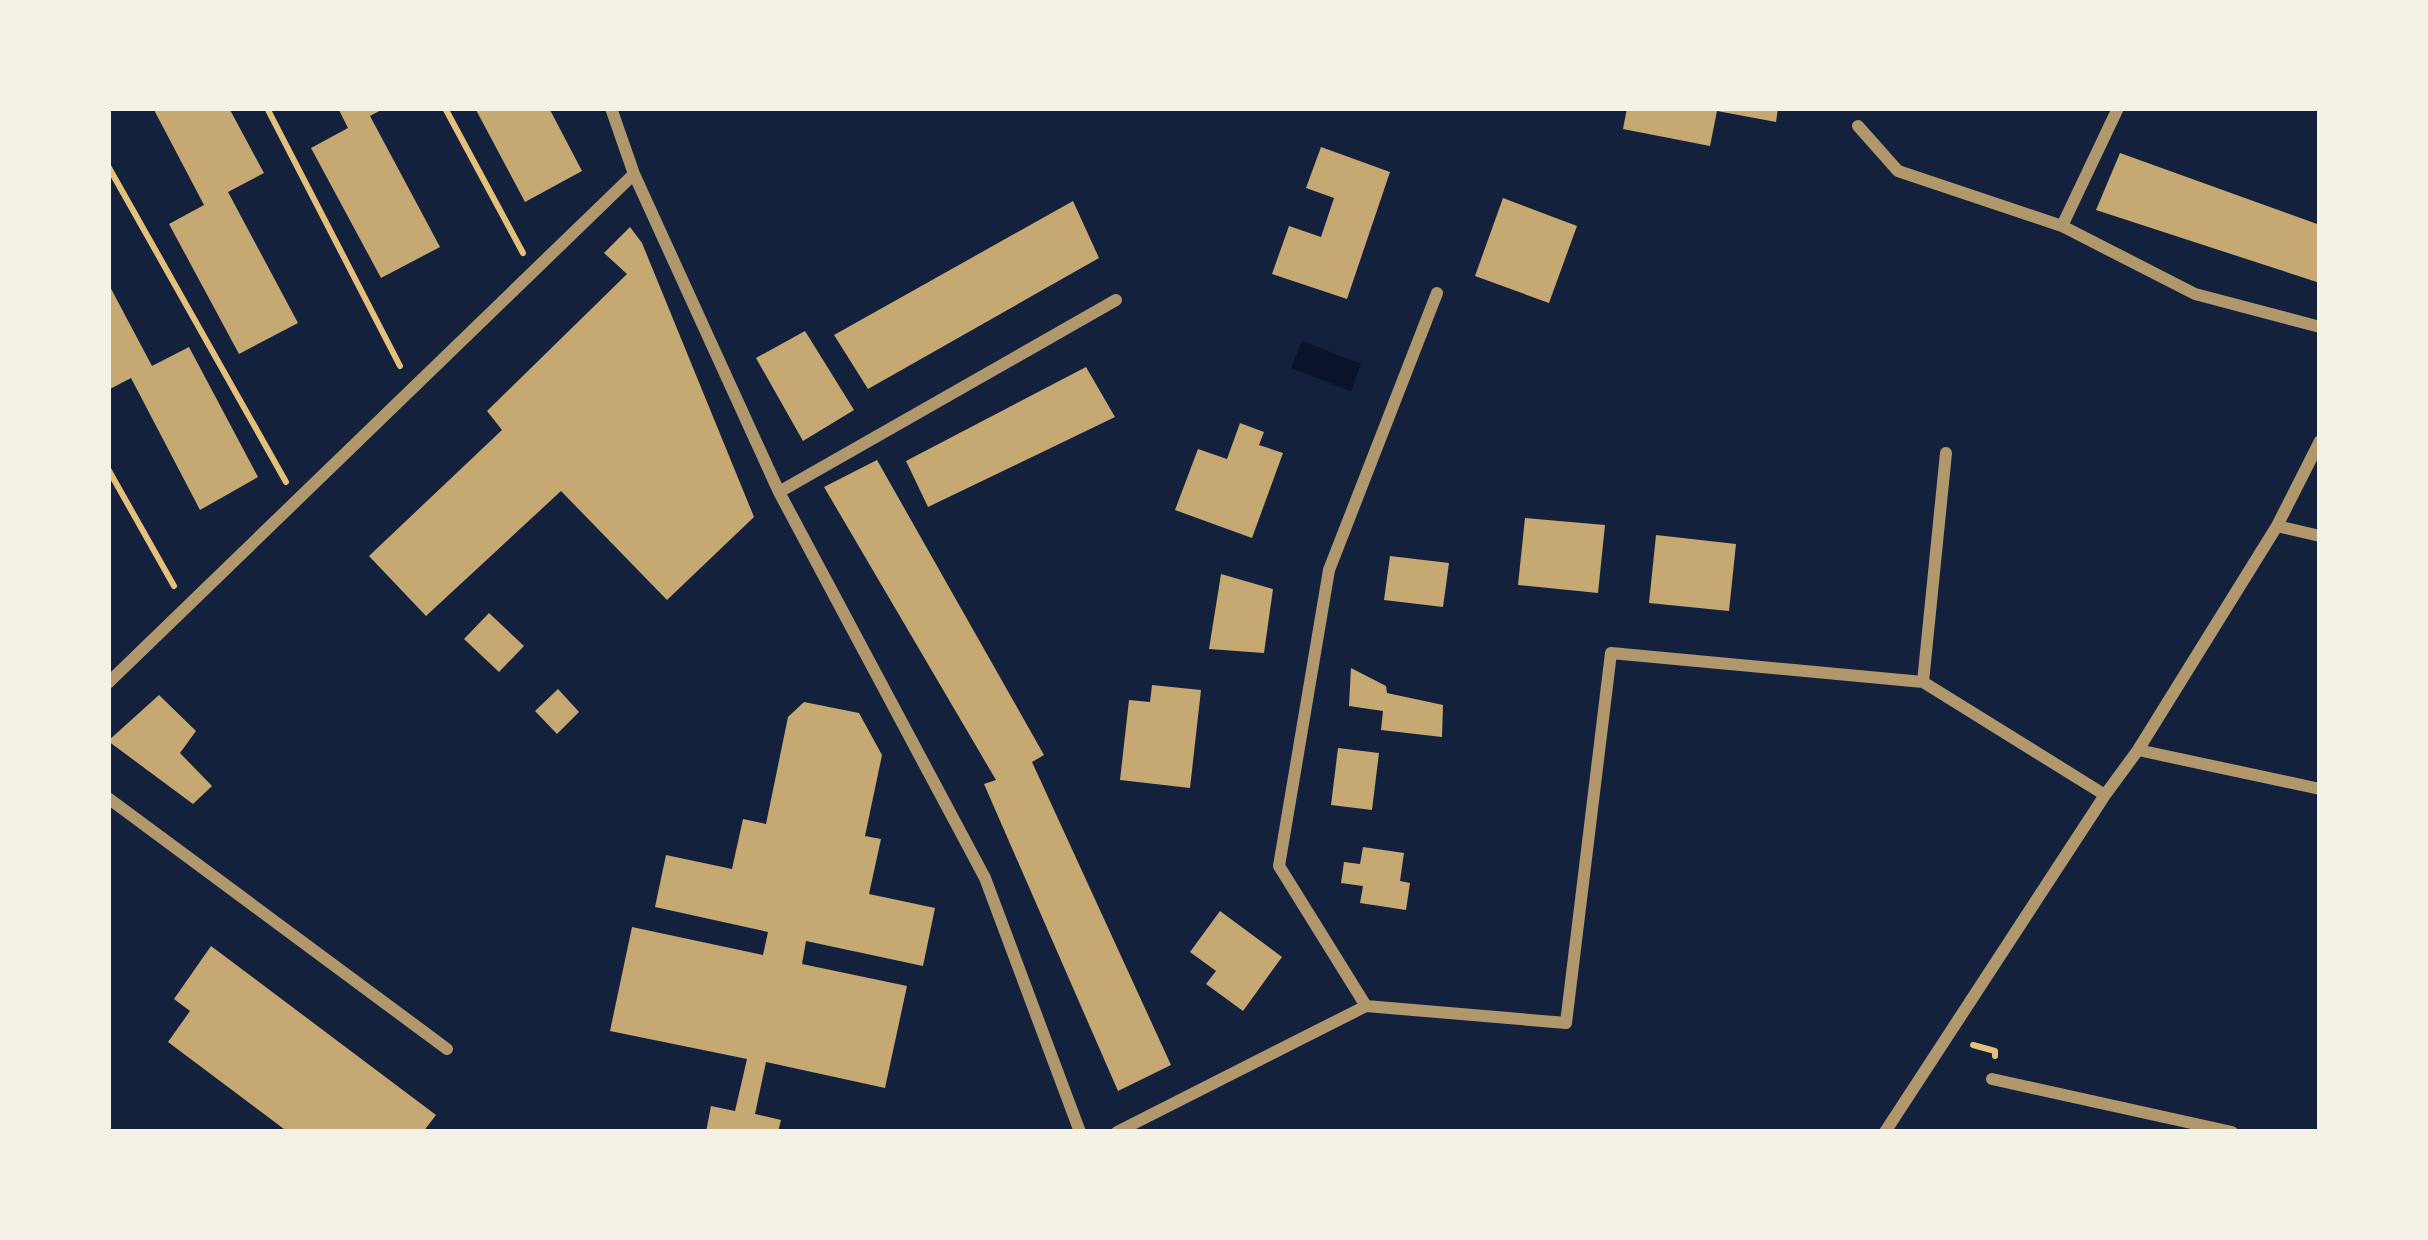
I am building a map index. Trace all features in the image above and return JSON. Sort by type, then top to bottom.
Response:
[{"type":"street","points":[[611,108],[634,173],[779,492],[985,878],[1080,1132]]},
{"type":"street","points":[[2062,226],[2118,108]]},
{"type":"street","points":[[1858,126],[1898,171],[2062,226],[2194,294],[2320,327]]},
{"type":"street","points":[[108,683],[634,173]]},
{"type":"street","points":[[1366,1006],[1279,866],[1329,570],[1437,293]]},
{"type":"street","points":[[779,492],[1116,300]]},
{"type":"street","points":[[1885,1132],[2138,750],[2277,526],[2320,442]]},
{"type":"street","points":[[1924,682],[1946,453]]},
{"type":"street","points":[[2277,526],[2320,536]]},
{"type":"street","points":[[1117,1132],[1366,1006],[1566,1023],[1611,653],[1924,682],[2105,795]]},
{"type":"street","points":[[2138,750],[2320,789]]},
{"type":"street","points":[[108,798],[447,1049]]},
{"type":"street","points":[[1992,1079],[2232,1132]]},
{"type":"path","points":[[267,108],[412,389]]},
{"type":"path","points":[[445,108],[533,271]]},
{"type":"path","points":[[108,166],[296,500]]},
{"type":"path","points":[[108,469],[186,608]]},
{"type":"path","points":[[1946,1038],[1996,1051],[1992,1079]]},
{"type":"water","points":[[1302,341],[1361,364],[1351,391],[1291,368]]},
{"type":"building","points":[[153,108],[229,108],[264,173],[228,192],[298,323],[239,354],[169,224],[204,205]]},
{"type":"building","points":[[338,108],[385,108],[370,116],[440,247],[381,278],[311,148],[348,128]]},
{"type":"building","points":[[475,108],[549,108],[582,171],[525,202]]},
{"type":"building","points":[[1627,108],[1778,108],[1776,122],[1717,111],[1710,146],[1623,129]]},
{"type":"building","points":[[1321,147],[1390,172],[1347,299],[1272,274],[1289,226],[1321,237],[1334,198],[1306,188]]},
{"type":"building","points":[[2120,153],[2320,225],[2320,283],[2096,210]]},
{"type":"building","points":[[1503,198],[1577,226],[1549,303],[1475,276]]},
{"type":"building","points":[[1073,201],[1099,258],[868,389],[834,335]]},
{"type":"building","points":[[630,227],[642,243],[754,517],[667,600],[561,491],[426,616],[369,556],[502,430],[487,411],[627,274],[604,253]]},
{"type":"building","points":[[108,283],[152,366],[189,347],[258,477],[200,510],[131,378],[108,390]]},
{"type":"building","points":[[805,331],[854,410],[803,441],[756,358]]},
{"type":"building","points":[[1086,367],[1115,417],[928,507],[906,461]]},
{"type":"building","points":[[1240,423],[1264,432],[1259,445],[1283,453],[1252,538],[1175,510],[1198,449],[1227,459]]},
{"type":"building","points":[[877,460],[1044,755],[1032,762],[1171,1065],[1118,1091],[984,784],[996,780],[824,487]]},
{"type":"building","points":[[1525,518],[1605,525],[1598,593],[1518,585]]},
{"type":"building","points":[[1656,535],[1736,544],[1729,611],[1649,603]]},
{"type":"building","points":[[1390,556],[1449,563],[1443,607],[1384,600]]},
{"type":"building","points":[[1221,574],[1273,589],[1264,653],[1209,649]]},
{"type":"building","points":[[489,613],[524,646],[499,672],[464,639]]},
{"type":"building","points":[[1351,668],[1386,686],[1387,693],[1443,705],[1442,737],[1381,730],[1383,711],[1349,706]]},
{"type":"building","points":[[1152,685],[1201,690],[1190,788],[1120,780],[1129,700],[1150,702]]},
{"type":"building","points":[[558,689],[579,712],[557,734],[535,711]]},
{"type":"building","points":[[159,695],[196,731],[180,753],[212,786],[193,804],[108,741]]},
{"type":"building","points":[[804,702],[859,713],[882,755],[865,836],[881,839],[869,894],[935,908],[923,966],[806,941],[802,964],[907,986],[885,1088],[766,1062],[755,1114],[781,1120],[778,1132],[706,1132],[711,1106],[735,1111],[747,1059],[610,1031],[632,927],[763,955],[768,932],[655,907],[666,855],[732,869],[743,819],[766,824],[788,717]]},
{"type":"building","points":[[1338,748],[1379,753],[1372,810],[1331,805]]},
{"type":"building","points":[[1363,847],[1404,853],[1400,881],[1410,883],[1406,910],[1360,903],[1363,886],[1341,883],[1344,862],[1360,864]]},
{"type":"building","points":[[1220,911],[1282,957],[1243,1011],[1206,984],[1216,971],[1190,952]]},
{"type":"building","points":[[211,946],[436,1115],[423,1132],[288,1132],[168,1042],[190,1011],[174,999]]}]
